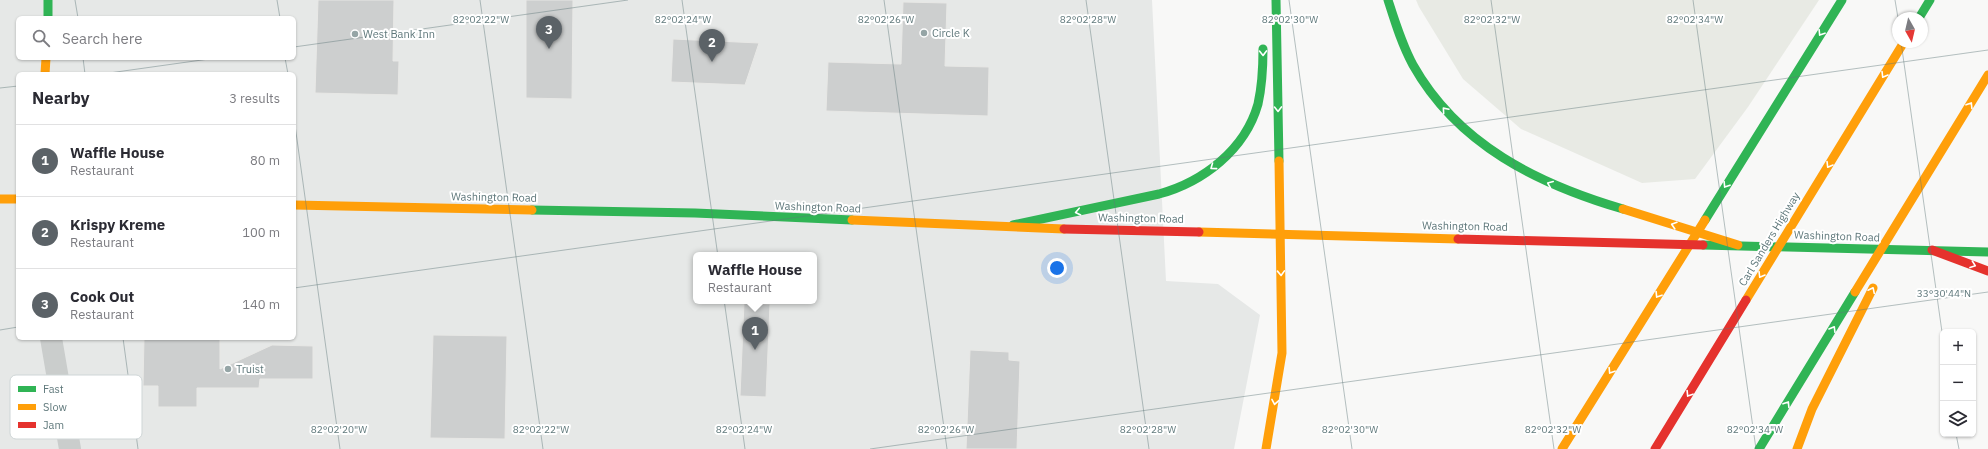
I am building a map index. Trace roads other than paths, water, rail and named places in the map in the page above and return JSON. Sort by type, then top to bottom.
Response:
[{"type":"main road","points":[[48,0],[48,16]]},
{"type":"main road","points":[[1266,449],[1282,353],[1276,0]]},
{"type":"main road","points":[[1388,0],[1398,31],[1413,66],[1441,105],[1457,124],[1494,154],[1530,176],[1568,192],[1738,245]]},
{"type":"main road","points":[[1562,449],[1842,0]]},
{"type":"main road","points":[[1923,12],[1930,0]]},
{"type":"main road","points":[[1013,225],[1140,199],[1177,188],[1200,176],[1218,164],[1231,151],[1243,134],[1256,109],[1261,84],[1263,38]]},
{"type":"main road","name":"Carl Sanders Highway","points":[[1655,449],[1900,48]]},
{"type":"main road","points":[[45,72],[46,60]]},
{"type":"main road","points":[[1759,449],[1988,75]]},
{"type":"main road","points":[[1885,262],[1930,170]]},
{"type":"main road","points":[[0,199],[16,199]]},
{"type":"main road","name":"Washington Road","points":[[296,205],[696,214],[796,219],[1013,225],[1068,229],[1988,252]]},
{"type":"main road","points":[[1932,250],[1988,270]]},
{"type":"main road","points":[[1796,449],[1812,409],[1878,277]]},
{"type":"street","points":[[51,340],[57,375]]},
{"type":"street","points":[[68,439],[70,449]]},
{"type":"place","name":"Circle K","points":[[924,33]]},
{"type":"place","name":"West Bank Inn","points":[[355,34]]},
{"type":"place","name":"Cook Out","points":[[549,49]]},
{"type":"place","name":"Krispy Kreme","points":[[712,62]]},
{"type":"place","name":"Waffle House","points":[[755,350]]},
{"type":"place","name":"Truist","points":[[228,369]]}]
